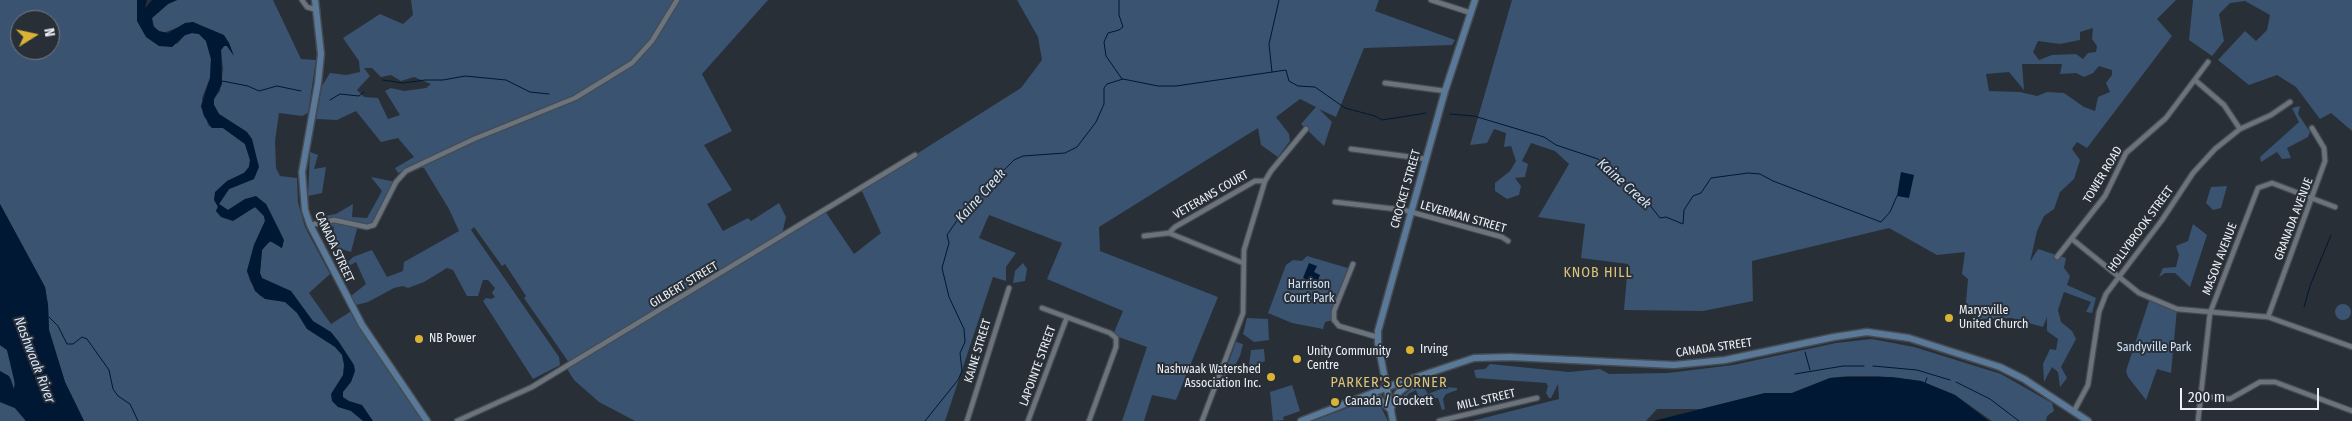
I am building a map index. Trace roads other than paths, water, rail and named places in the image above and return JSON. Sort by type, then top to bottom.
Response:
[{"type":"main road","name":"CANADA STREET","points":[[315,0],[320,43],[320,71],[301,180],[302,198],[310,225],[362,325],[428,421]]},
{"type":"main road","name":"CROCKET STREET","points":[[1393,421],[1377,337],[1445,91],[1475,0]]},
{"type":"main road","name":"CANADA STREET","points":[[1301,421],[1387,387],[1464,360],[1484,357],[1674,365],[1702,363],[1848,334],[1875,332],[1934,345],[2000,367],[2024,379],[2088,421]]},
{"type":"main road","points":[[1368,395],[1379,399],[1391,410],[1401,388],[1421,375]]},
{"type":"street","points":[[302,0],[307,7],[317,10]]},
{"type":"street","points":[[310,225],[334,220],[367,227],[374,225],[396,182],[406,171],[490,132],[575,98],[632,63],[652,41],[677,0]]},
{"type":"street","points":[[1432,0],[1471,13]]},
{"type":"street","name":"TOWER ROAD","points":[[2057,257],[2105,196],[2126,153],[2166,118],[2208,62]]},
{"type":"street","points":[[2194,80],[2224,105],[2240,129]]},
{"type":"street","points":[[1385,83],[1445,91]]},
{"type":"street","name":"HOLLYBROOK STREET","points":[[2074,411],[2088,385],[2100,305],[2120,276],[2162,220],[2193,174],[2215,149],[2240,129],[2271,115],[2290,102]]},
{"type":"street","name":"GRANADA AVENUE","points":[[2268,317],[2313,199],[2326,156],[2324,148],[2312,128]]},
{"type":"street","points":[[1202,421],[1243,313],[1243,263],[1247,237],[1265,181],[1306,129]]},
{"type":"street","points":[[1352,149],[1426,159]]},
{"type":"street","name":"GILBERT STREET","points":[[457,421],[521,394],[915,156]]},
{"type":"street","name":"VETERANS COURT","points":[[1169,233],[1175,227],[1254,181],[1265,181]]},
{"type":"street","name":"MASON AVENUE","points":[[2198,421],[2210,313],[2258,188],[2272,183],[2335,207]]},
{"type":"street","name":"LEVERMAN STREET","points":[[1335,202],[1411,212],[1502,237],[1508,241]]},
{"type":"street","name":"VETERANS COURT","points":[[1144,236],[1169,233],[1243,263]]},
{"type":"street","points":[[2072,239],[2139,292],[2150,298],[2182,310],[2268,317],[2352,347]]},
{"type":"street","points":[[1353,264],[1334,311],[1334,320],[1339,326],[1377,337]]},
{"type":"street","name":"KAINE STREET","points":[[967,421],[1009,288]]},
{"type":"street","points":[[1042,308],[1110,333],[1116,338],[1116,347],[1089,421]]},
{"type":"street","name":"LAPOINTE STREET","points":[[1028,421],[1067,317]]},
{"type":"street","points":[[2200,396],[2230,399],[2260,382],[2275,382],[2352,411]]},
{"type":"street","name":"MILL STREET","points":[[1439,421],[1537,398]]},
{"type":"water","points":[[137,0],[147,0],[145,8],[152,0],[177,0],[168,4],[152,18],[153,26],[159,31],[168,33],[185,23],[193,22],[224,35],[229,43],[234,56],[227,46],[224,46],[221,50],[222,84],[214,99],[214,105],[219,114],[247,132],[252,139],[259,167],[254,179],[229,189],[219,204],[228,210],[245,199],[256,196],[266,204],[284,240],[282,248],[270,241],[262,250],[260,273],[262,278],[291,291],[313,321],[331,332],[339,342],[354,365],[355,371],[351,382],[343,392],[343,397],[362,405],[373,421],[363,421],[351,411],[338,407],[332,401],[331,394],[343,375],[344,365],[342,355],[335,347],[307,329],[297,313],[285,302],[265,299],[255,291],[247,271],[254,245],[265,221],[264,216],[255,207],[233,221],[221,217],[216,211],[218,207],[214,200],[215,192],[227,181],[244,173],[249,167],[250,160],[245,144],[223,128],[212,128],[204,116],[201,106],[210,78],[211,59],[206,41],[199,34],[192,33],[185,35],[172,47],[159,46],[146,37],[137,21]]},
{"type":"water","points":[[1901,172],[1914,175],[1909,198],[1897,196]]},
{"type":"water","name":"Nashwaak River","points":[[0,204],[45,287],[49,330],[65,382],[84,421],[26,421],[15,408],[0,402],[0,371],[9,376],[14,389],[15,384],[7,350],[0,345]]},
{"type":"water","points":[[1309,263],[1317,266],[1314,272],[1320,275],[1317,283],[1303,278]]},
{"type":"water","points":[[1892,377],[1921,381],[1955,395],[1989,421],[1653,421],[1765,393],[1792,393],[1830,378]]},
{"type":"waterway","points":[[1119,0],[1119,15],[1123,27],[1108,33],[1104,42],[1106,56],[1122,79]]},
{"type":"waterway","points":[[1272,72],[1269,44],[1279,0]]},
{"type":"waterway","name":"Kaine Creek","points":[[925,421],[958,380],[962,371],[960,353],[965,342],[964,329],[949,297],[942,268],[949,243],[947,235],[965,209],[1014,160],[1023,156],[1065,153],[1077,147],[1096,122],[1104,104],[1104,88],[1107,84],[1123,79],[1158,86],[1176,86],[1286,70],[1289,81],[1298,86],[1315,87],[1345,108],[1375,116],[1382,120],[1426,113]]},
{"type":"waterway","points":[[383,80],[403,83],[443,80],[465,76],[506,80],[530,92],[549,94]]},
{"type":"waterway","points":[[222,81],[248,86],[259,91],[277,86],[301,91]]},
{"type":"waterway","points":[[330,100],[340,94],[359,96],[364,92]]},
{"type":"waterway","name":"Kaine Creek","points":[[1450,114],[1474,116],[1544,137],[1556,145],[1598,159],[1645,199],[1660,218],[1666,217],[1683,224],[1684,210],[1693,196],[1701,193],[1711,178],[1748,173],[1760,174],[1773,181],[1881,222],[1890,212],[1897,196]]},
{"type":"waterway","points":[[2304,307],[2310,286],[2331,235]]},
{"type":"waterway","points":[[49,317],[58,326],[67,344],[73,344],[82,337],[87,339],[109,370],[113,389],[118,396],[130,404],[138,421]]},
{"type":"waterway","points":[[1805,352],[1810,370]]},
{"type":"waterway","points":[[1795,374],[1843,366],[1864,366]]},
{"type":"waterway","points":[[1873,366],[1917,370],[1950,380]]},
{"type":"waterway","points":[[1925,383],[1927,378]]},
{"type":"waterway","points":[[1956,382],[1990,399],[2019,421]]},
{"type":"place","name":"Marysville United Church","points":[[1949,318]]},
{"type":"place","name":"NB Power","points":[[419,339]]},
{"type":"place","name":"Irving","points":[[1410,350]]},
{"type":"place","name":"Unity Community Centre","points":[[1297,359]]},
{"type":"place","name":"Nashwaak Watershed Association Inc.","points":[[1271,377]]},
{"type":"place","name":"Canada / Crockett","points":[[1335,402]]},
{"type":"district","name":"KNOB HILL","points":[[1598,273]]},
{"type":"district","name":"PARKER'S CORNER","points":[[1389,383]]},
{"type":"park label","name":"Harrison Court Park","points":[[1309,292]]},
{"type":"park label","name":"Sandyville Park","points":[[2154,348]]}]
